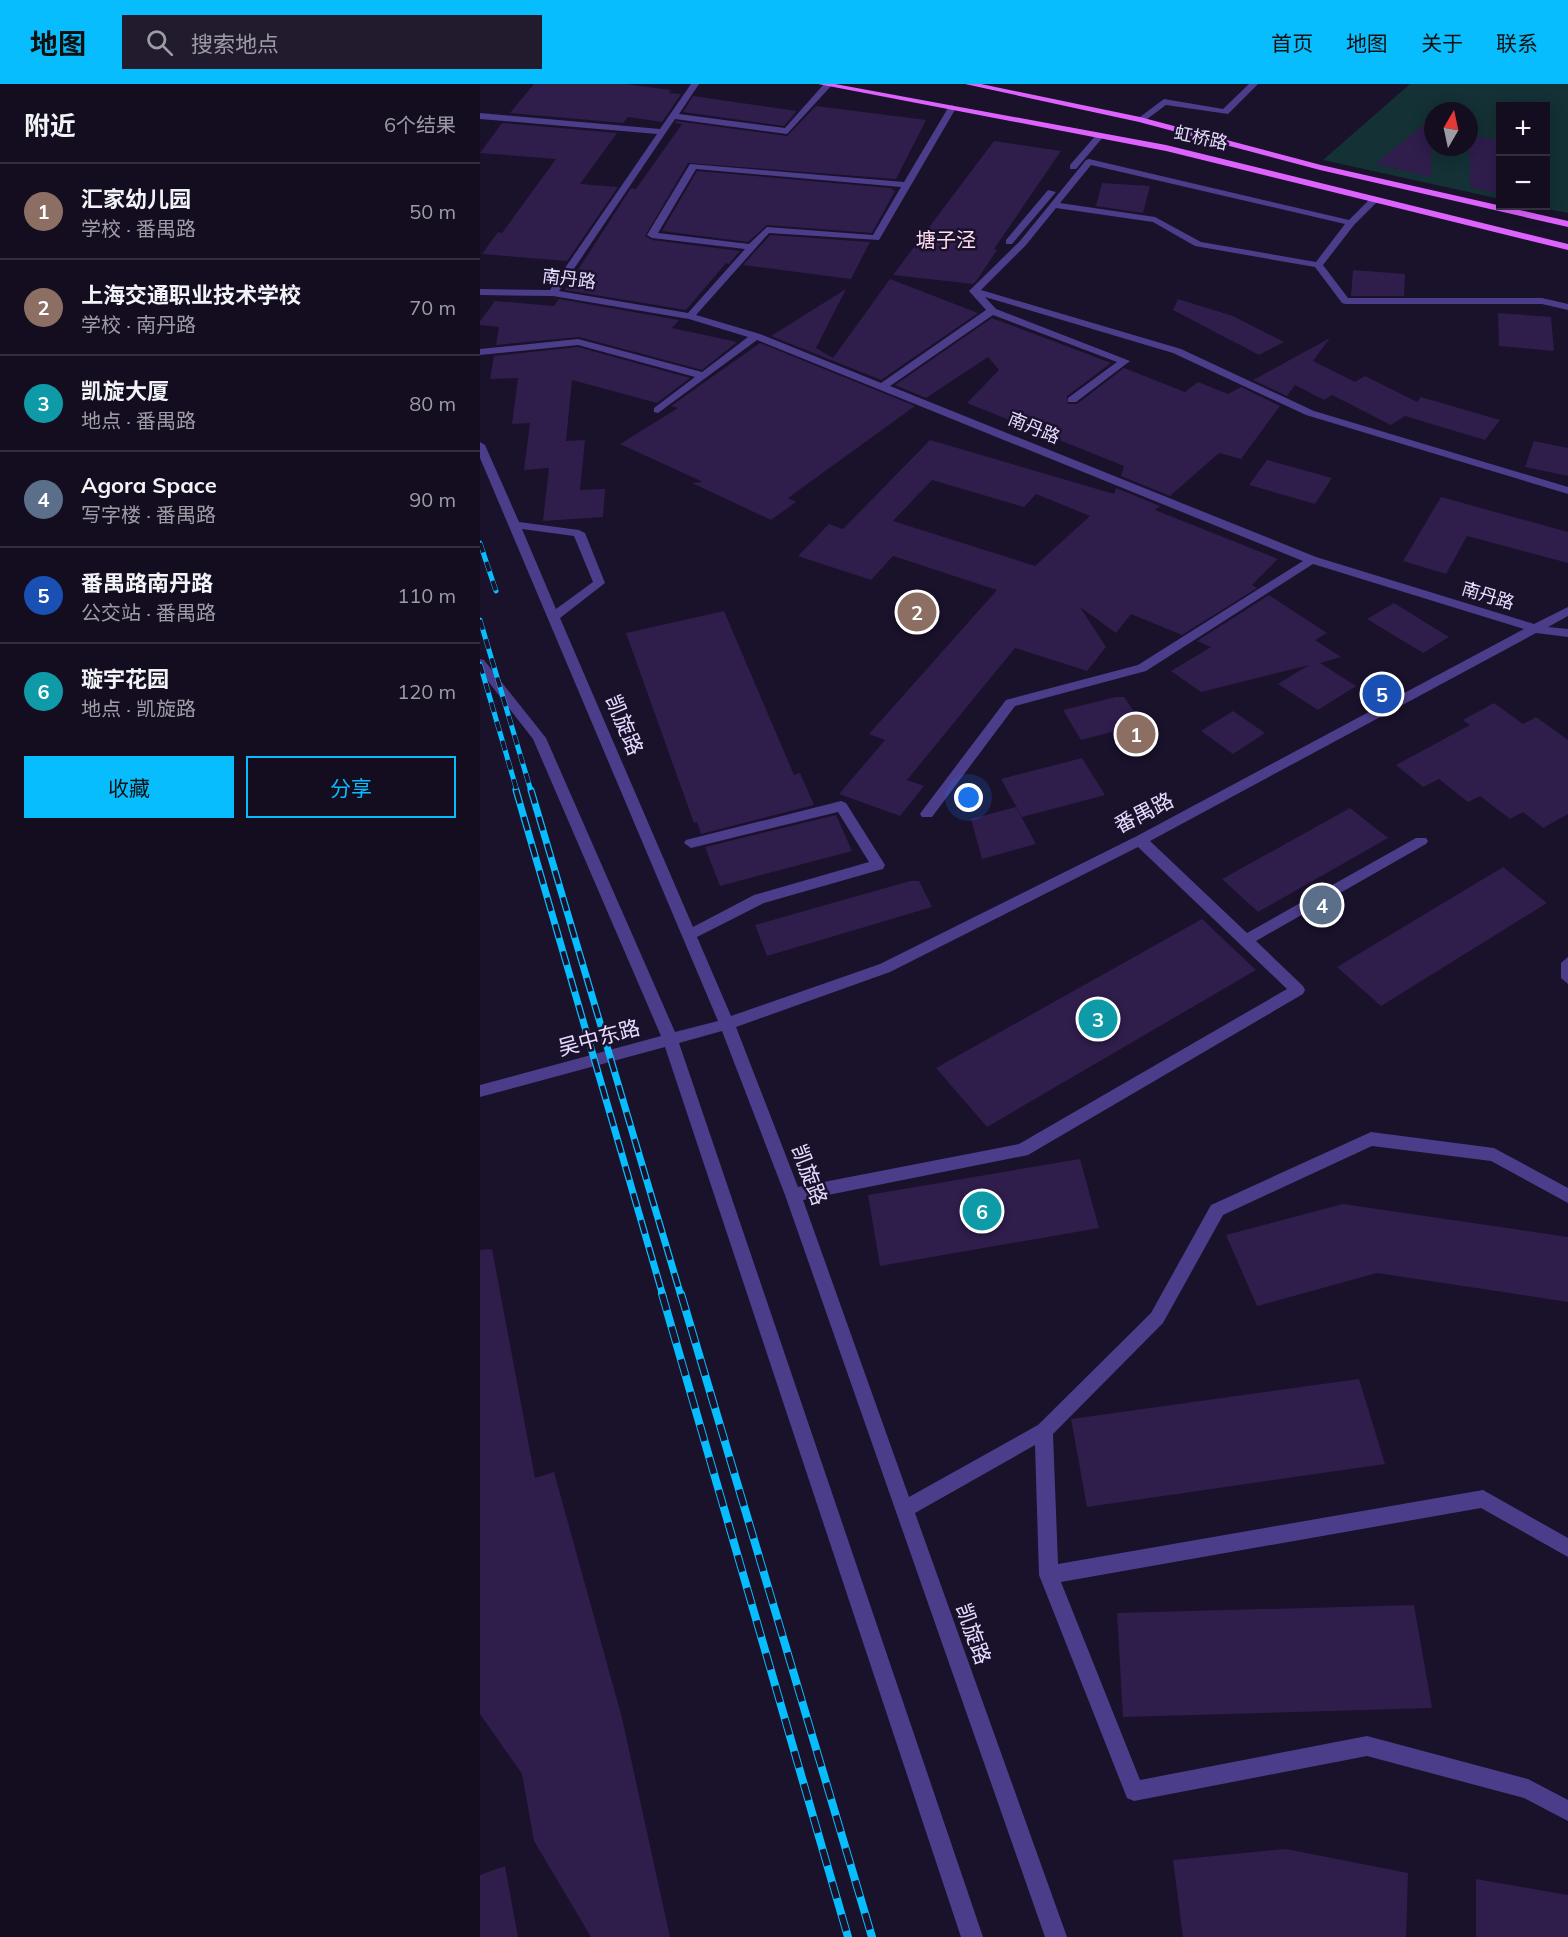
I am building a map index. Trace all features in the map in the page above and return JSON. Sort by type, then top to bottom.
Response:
[{"type":"main road","name":"虹桥路","points":[[969,84],[1140,120],[1320,167],[1568,224]]},
{"type":"main road","name":"虹桥路","points":[[825,85],[1235,163],[1568,247]]},
{"type":"street","points":[[553,293],[695,84]]},
{"type":"street","points":[[1140,120],[1164,102],[1225,112],[1254,84]]},
{"type":"street","points":[[672,116],[787,132],[825,85]]},
{"type":"street","points":[[690,316],[767,230],[876,238],[952,108]]},
{"type":"street","points":[[480,116],[661,132]]},
{"type":"street","points":[[1009,242],[1100,136]]},
{"type":"street","points":[[974,291],[1023,243],[1089,162],[1351,223]]},
{"type":"street","points":[[750,248],[652,235],[693,166],[905,185]]},
{"type":"street","points":[[1318,265],[1351,223],[1375,199]]},
{"type":"street","points":[[1054,205],[1155,220],[1198,244],[1318,265],[1346,300],[1542,301],[1568,307]]},
{"type":"street","points":[[974,291],[992,311],[1125,361],[1072,400]]},
{"type":"street","points":[[974,291],[1177,351],[1310,413],[1568,491]]},
{"type":"street","name":"南丹路","points":[[480,292],[553,293],[690,316],[756,336],[1312,560],[1536,629],[1568,633]]},
{"type":"street","points":[[883,386],[992,311]]},
{"type":"street","points":[[658,410],[701,375],[756,336]]},
{"type":"street","points":[[480,352],[578,342],[701,375]]},
{"type":"street","name":"凯旋路","points":[[480,445],[728,1024],[793,1195],[1056,1937]]},
{"type":"street","points":[[514,525],[579,533],[599,583],[553,617]]},
{"type":"street","points":[[927,814],[1011,703],[1142,668],[1312,560]]},
{"type":"street","name":"番禺路","points":[[728,1024],[885,968],[1140,840],[1568,611]]},
{"type":"street","points":[[480,663],[539,738],[671,1041],[972,1937]]},
{"type":"street","points":[[689,935],[759,899],[878,865],[841,806],[691,843]]},
{"type":"street","points":[[793,1195],[1022,1150],[1298,990],[1247,939],[1140,840]]},
{"type":"street","points":[[1247,939],[1421,841]]},
{"type":"street","points":[[1568,963],[1568,978]]},
{"type":"street","name":"吴中东路","points":[[480,1091],[728,1024]]},
{"type":"street","points":[[904,1509],[1044,1431],[1157,1318],[1217,1210],[1371,1139],[1494,1155],[1568,1196]]},
{"type":"street","points":[[1044,1431],[1049,1575],[1134,1791],[1367,1746],[1527,1789],[1568,1811]]},
{"type":"street","points":[[1049,1575],[1483,1499],[1568,1548]]},
{"type":"green space","points":[[1410,84],[1568,84],[1568,213],[1550,210],[1550,102],[1496,102],[1496,198],[1323,160]]},
{"type":"building","points":[[534,84],[625,84],[671,90],[669,93],[681,94],[662,122],[628,117],[623,123],[510,113]]},
{"type":"building","points":[[693,96],[797,111],[784,126],[683,112]]},
{"type":"building","points":[[816,106],[926,120],[896,179],[688,163],[645,236],[652,240],[740,251],[729,264],[726,263],[686,310],[565,290],[631,188],[636,189],[682,124],[675,123],[676,121],[787,136]]},
{"type":"building","points":[[502,123],[617,133],[580,184],[618,187],[567,261],[482,254],[498,232],[502,233],[556,159],[480,153]]},
{"type":"building","points":[[1424,124],[1424,156],[1431,156],[1431,177],[1375,164]]},
{"type":"building","points":[[1478,136],[1496,139],[1496,193],[1470,187],[1469,156],[1478,156]]},
{"type":"building","points":[[994,141],[1061,151],[994,249],[997,250],[977,280],[973,284],[893,275]]},
{"type":"building","points":[[697,171],[891,188],[895,191],[872,233],[767,225],[748,242],[662,231]]},
{"type":"building","points":[[1102,183],[1150,186],[1143,213],[1096,206]]},
{"type":"building","points":[[770,235],[870,242],[851,279],[743,265]]},
{"type":"building","points":[[1353,270],[1405,274],[1404,296],[1351,296]]},
{"type":"building","points":[[890,279],[978,313],[881,380],[771,336],[846,289],[816,348],[833,358]]},
{"type":"building","points":[[559,299],[679,320],[672,328],[737,342],[702,370],[579,337],[496,345],[499,327],[480,325],[480,321],[495,301],[554,306]]},
{"type":"building","points":[[1178,299],[1233,316],[1284,342],[1259,355],[1173,310]]},
{"type":"building","points":[[1498,313],[1551,317],[1554,351],[1499,346]]},
{"type":"building","points":[[992,318],[1111,363],[1067,396],[1068,404],[1077,404],[1124,368],[1185,392],[1198,382],[1228,394],[1241,387],[1280,406],[1241,459],[1219,453],[1170,496],[1121,476],[1124,466],[967,403],[999,370],[988,357],[926,398],[895,385]]},
{"type":"building","points":[[1330,338],[1313,361],[1355,382],[1365,376],[1417,402],[1421,397],[1500,420],[1485,440],[1405,416],[1391,425],[1332,395],[1324,400],[1295,385],[1287,396],[1253,380]]},
{"type":"building","points":[[760,343],[915,406],[788,498],[796,502],[771,520],[692,483],[703,482],[620,444],[678,408],[671,406]]},
{"type":"building","points":[[578,347],[690,378],[657,403],[572,380],[566,441],[585,440],[580,490],[605,489],[603,517],[543,521],[549,468],[524,470],[530,423],[512,424],[518,378],[490,379],[494,356]]},
{"type":"building","points":[[930,440],[1114,494],[1116,488],[1160,506],[1155,510],[1278,559],[1252,585],[1257,588],[1182,635],[1131,614],[1116,633],[1080,607],[1106,647],[1087,671],[1015,648],[907,780],[924,786],[900,816],[839,794],[885,740],[869,734],[997,590],[893,556],[871,580],[798,556],[829,524],[843,529]],"holes":[[[932,480],[1024,507],[1036,494],[1090,516],[1035,566],[893,521]]]},
{"type":"building","points":[[1534,441],[1568,448],[1568,476],[1525,467]]},
{"type":"building","points":[[1267,460],[1332,478],[1315,504],[1249,485]]},
{"type":"building","points":[[1441,497],[1568,532],[1568,563],[1467,536],[1446,574],[1403,561]]},
{"type":"building","points":[[1269,595],[1327,633],[1315,640],[1341,657],[1320,663],[1356,686],[1318,710],[1278,684],[1309,665],[1201,692],[1171,671],[1211,647],[1197,641]]},
{"type":"building","points":[[1394,603],[1449,637],[1423,653],[1367,619]]},
{"type":"building","points":[[724,611],[794,775],[800,773],[814,805],[701,834],[697,822],[694,823],[626,633]]},
{"type":"building","points":[[1124,697],[1142,724],[1081,740],[1063,710]]},
{"type":"building","points":[[1494,703],[1523,724],[1536,717],[1568,740],[1568,814],[1543,828],[1523,812],[1510,819],[1480,796],[1468,802],[1439,779],[1423,787],[1396,765],[1470,725],[1463,720]]},
{"type":"building","points":[[1233,711],[1265,733],[1233,754],[1201,731]]},
{"type":"building","points":[[1082,758],[1105,795],[1022,817],[1001,779]]},
{"type":"building","points":[[1016,807],[1036,844],[982,859],[971,819]]},
{"type":"building","points":[[1350,808],[1388,838],[1258,912],[1222,879]]},
{"type":"building","points":[[836,815],[852,851],[720,886],[705,847]]},
{"type":"building","points":[[1503,867],[1547,903],[1381,1006],[1337,967]]},
{"type":"building","points":[[910,881],[919,881],[932,907],[767,956],[755,925]]},
{"type":"building","points":[[1202,919],[1256,970],[987,1127],[936,1068]]},
{"type":"building","points":[[1080,1159],[1099,1228],[880,1266],[868,1195]]},
{"type":"building","points":[[1343,1204],[1568,1237],[1568,1302],[1377,1273],[1257,1306],[1226,1235]]},
{"type":"building","points":[[492,1249],[535,1478],[554,1472],[622,1718],[670,1937],[591,1937],[534,1841],[522,1774],[480,1714],[480,1250]]},
{"type":"building","points":[[1359,1379],[1385,1464],[1087,1507],[1071,1419]]},
{"type":"building","points":[[1414,1605],[1432,1708],[1123,1717],[1117,1613]]},
{"type":"building","points":[[1286,1849],[1408,1873],[1406,1937],[1183,1937],[1173,1860]]},
{"type":"building","points":[[505,1866],[518,1937],[480,1937],[480,1875]]},
{"type":"building","points":[[1476,1879],[1568,1895],[1568,1937],[1476,1937]]},
{"type":"railway","points":[[480,543],[496,591]]},
{"type":"railway","points":[[480,620],[531,791]]},
{"type":"railway","points":[[480,664],[517,791]]},
{"type":"railway","points":[[516,790],[663,1296]]},
{"type":"railway","points":[[531,790],[681,1296]]},
{"type":"railway","points":[[662,1294],[848,1937]]},
{"type":"railway","points":[[681,1294],[872,1937]]},
{"type":"place","name":"上海交通职业技术学校","points":[[917,612]]},
{"type":"place","name":"番禺路南丹路","points":[[1382,694]]},
{"type":"place","name":"汇家幼儿园","points":[[1136,734]]},
{"type":"place","name":"Agora Space","points":[[1322,905]]},
{"type":"place","name":"凯旋大厦","points":[[1098,1019]]},
{"type":"place","name":"璇宇花园","points":[[982,1211]]},
{"type":"district","name":"塘子泾","points":[[946,240]]}]
